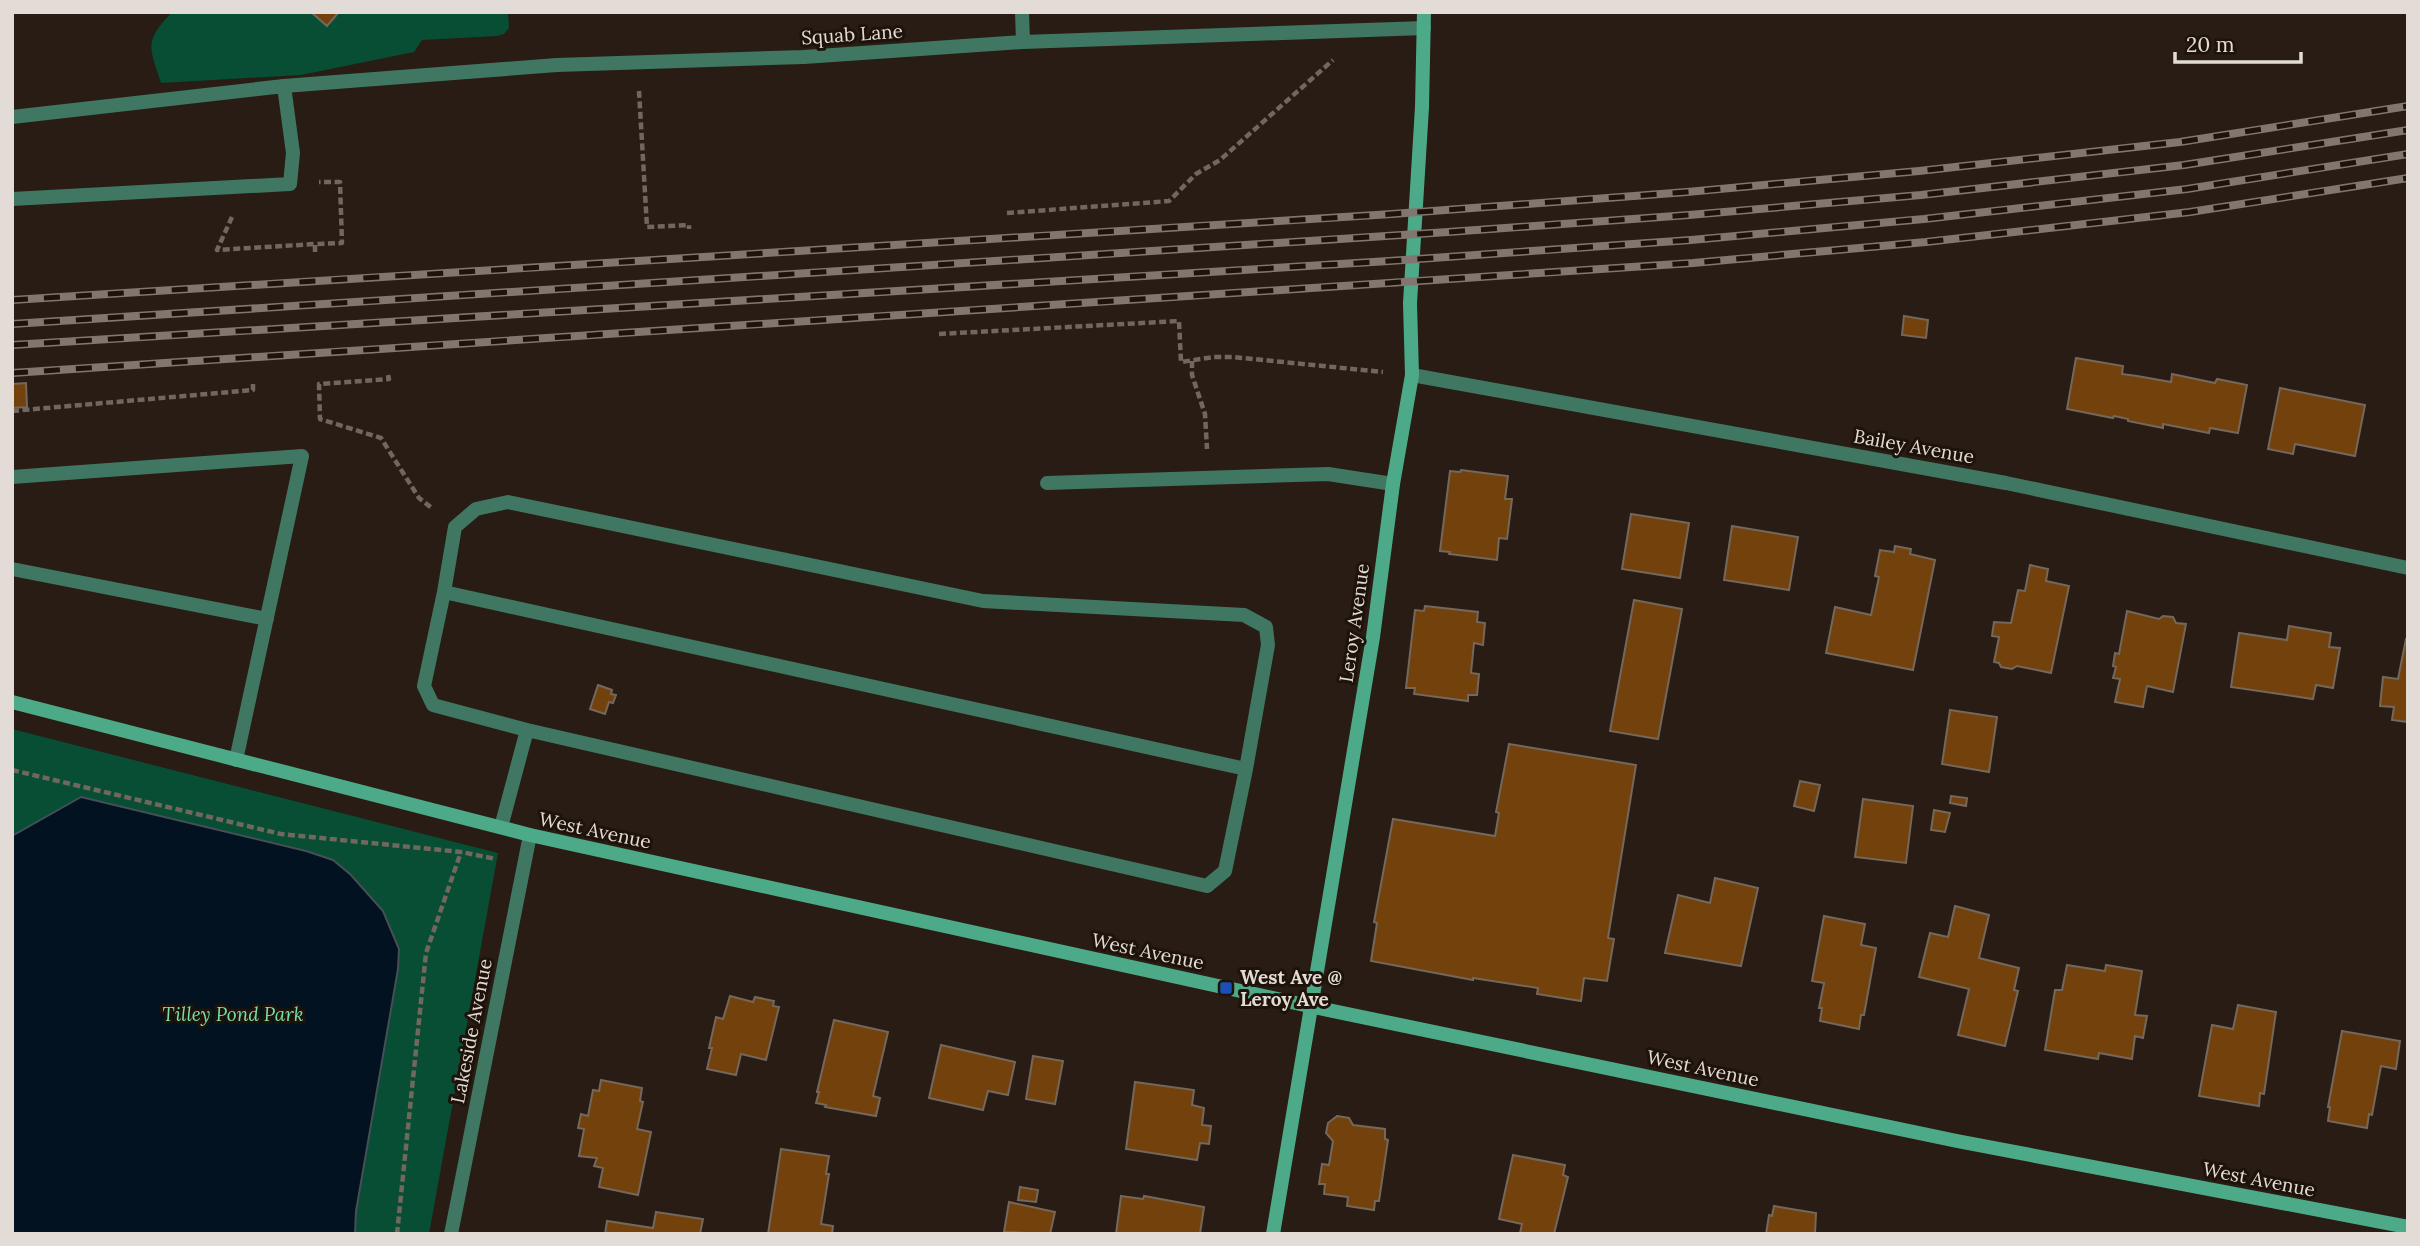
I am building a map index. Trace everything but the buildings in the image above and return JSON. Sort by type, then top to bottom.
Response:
[{"type":"main road","name":"Leroy Avenue","points":[[1273,1234],[1309,1006],[1373,637],[1393,484],[1412,375],[1410,303],[1422,107],[1424,12]]},
{"type":"main road","name":"West Avenue","points":[[12,702],[530,835],[1309,1006],[1957,1141],[2408,1227]]},
{"type":"street","points":[[1022,12],[1023,42]]},
{"type":"street","name":"Squab Lane","points":[[12,117],[284,86],[556,65],[804,57],[1023,42],[1424,28]]},
{"type":"street","points":[[12,199],[290,184],[293,153],[284,86]]},
{"type":"street","name":"Bailey Avenue","points":[[1412,375],[2006,483],[2408,568]]},
{"type":"street","points":[[12,477],[302,456],[236,760]]},
{"type":"street","points":[[1047,484],[1328,474],[1393,484]]},
{"type":"street","points":[[508,502],[983,601],[1244,615],[1266,628],[1268,645],[1225,871],[1207,886],[527,730],[433,705],[424,686],[443,592],[455,527],[476,509],[508,502]]},
{"type":"street","points":[[12,569],[267,619]]},
{"type":"street","points":[[443,592],[1246,769]]},
{"type":"street","points":[[501,827],[527,730]]},
{"type":"street","name":"Lakeside Avenue","points":[[451,1234],[530,835]]},
{"type":"path","points":[[1007,213],[1169,201],[1196,174],[1220,160],[1333,62],[1338,31]]},
{"type":"path","points":[[637,62],[647,227],[689,225],[689,229]]},
{"type":"path","points":[[247,186],[217,250],[342,243],[340,182],[290,184]]},
{"type":"path","points":[[315,244],[315,252]]},
{"type":"path","points":[[939,334],[1179,321],[1181,362],[1233,357],[1412,375]]},
{"type":"path","points":[[1192,362],[1192,375],[1205,414],[1208,478]]},
{"type":"path","points":[[388,375],[388,379],[319,384],[320,419],[381,438],[411,484]]},
{"type":"path","points":[[12,411],[253,390],[253,384]]},
{"type":"path","points":[[12,769],[281,834],[461,852],[524,866]]},
{"type":"path","points":[[397,1234],[426,953],[461,852]]},
{"type":"green space","points":[[172,12],[311,12],[328,26],[340,12],[508,12],[509,28],[504,34],[497,36],[422,40],[414,52],[301,75],[161,83],[152,52],[153,38]]},
{"type":"green space","name":"Tilley Pond Park","points":[[12,729],[498,853],[429,1234],[12,1234]]},
{"type":"water","name":"Tilley Pond Park","points":[[81,797],[306,851],[333,860],[351,875],[383,911],[399,949],[398,969],[356,1211],[355,1234],[12,1234],[12,836]]},
{"type":"railway","points":[[12,300],[1392,214],[1687,192],[1919,171],[2180,142],[2408,106]]},
{"type":"railway","points":[[12,324],[1689,215],[1921,195],[2184,165],[2408,130]]},
{"type":"railway","points":[[12,345],[1389,261],[1691,240],[1924,219],[2187,189],[2408,154]]},
{"type":"railway","points":[[12,373],[1693,263],[1926,242],[2190,212],[2408,178]]},
{"type":"place","name":"West Ave @ Leroy Ave","points":[[1226,988]]}]
